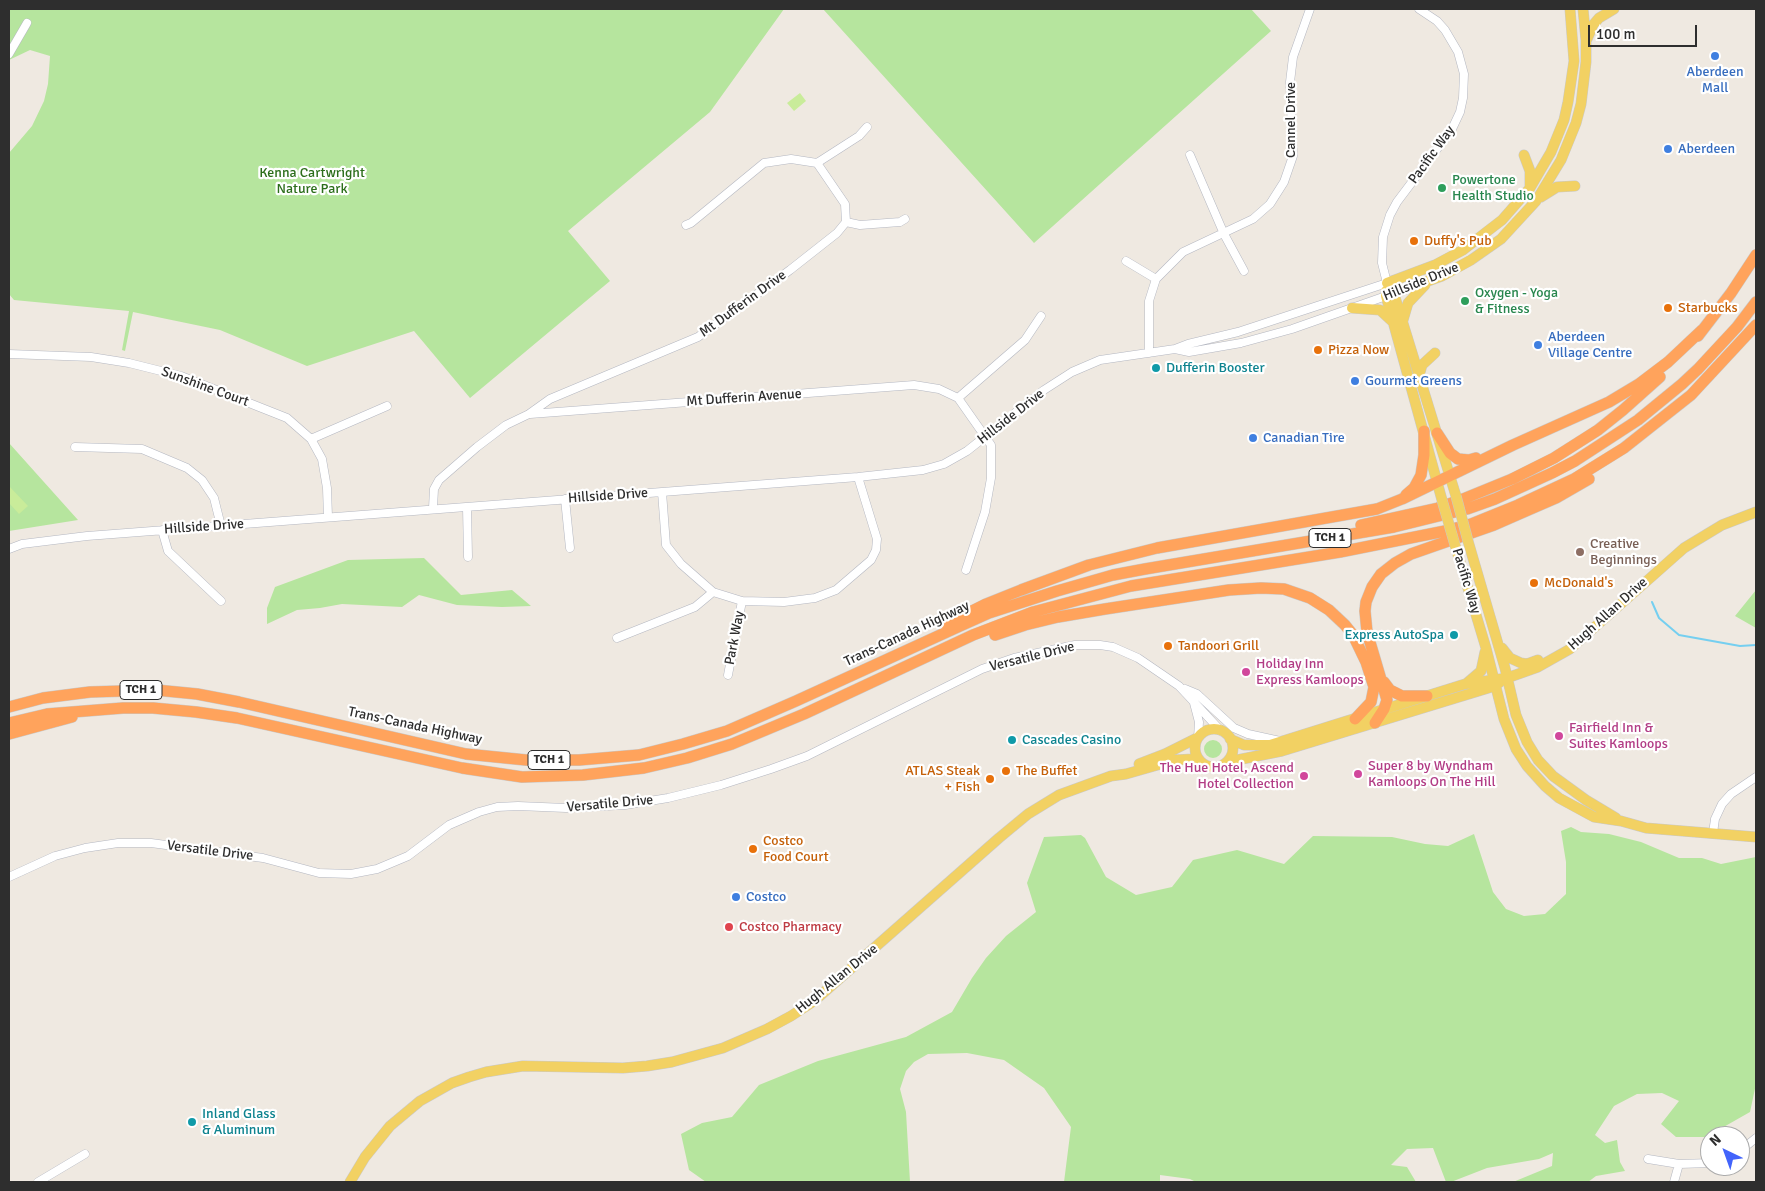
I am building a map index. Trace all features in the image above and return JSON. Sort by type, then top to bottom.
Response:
[{"type":"highway","points":[[1322,540],[1361,525],[1403,517],[1464,499],[1512,479],[1554,458],[1598,430],[1623,410],[1691,345],[1731,293],[1756,255]]},
{"type":"highway","name":"Trans-Canada Highway","points":[[9,707],[43,698],[122,690],[156,690],[198,694],[466,754],[526,760],[579,760],[639,755],[727,731],[804,698],[989,613],[1039,596],[1098,579],[1158,566],[1394,528],[1466,509],[1525,486],[1575,461],[1638,420],[1682,384],[1732,333],[1756,302]]},
{"type":"highway","name":"Trans-Canada Highway","points":[[9,723],[47,714],[100,709],[153,708],[204,713],[255,722],[462,768],[522,777],[583,775],[644,768],[688,758],[732,744],[804,714],[973,635],[1033,612],[1108,591],[1348,551],[1471,524],[1574,479],[1624,448],[1691,395],[1756,325]]},
{"type":"highway","points":[[899,653],[950,622],[986,604],[1089,565],[1157,548],[1378,509],[1624,394],[1668,362],[1702,330]]},
{"type":"highway","points":[[1402,499],[1414,488],[1421,475],[1424,455],[1424,431]]},
{"type":"highway","points":[[1437,433],[1450,453],[1462,460],[1469,460],[1513,445]]},
{"type":"highway","points":[[1375,723],[1384,709],[1387,700],[1367,632],[1366,602],[1372,586],[1388,568],[1402,558],[1419,550],[1494,525],[1556,498],[1592,477],[1624,448]]},
{"type":"highway","points":[[941,650],[976,643],[1017,627],[1058,617],[1229,590],[1284,589],[1310,598],[1329,610],[1346,624],[1353,635],[1366,662],[1374,686],[1371,702],[1355,719]]},
{"type":"highway","points":[[1380,673],[1386,685],[1396,694],[1408,697],[1427,696]]},
{"type":"highway","points":[[9,701],[43,698]]},
{"type":"highway","points":[[9,734],[100,709]]},
{"type":"main road","name":"Hillside Drive","points":[[1387,283],[1435,265],[1464,250],[1502,220],[1530,188],[1555,144],[1564,120],[1574,61],[1570,9]]},
{"type":"main road","name":"Hillside Drive","points":[[1390,295],[1427,282],[1458,268],[1489,248],[1512,229],[1536,201],[1556,172],[1576,123],[1584,85],[1586,40],[1583,9]]},
{"type":"main road","points":[[1586,40],[1592,25],[1599,18],[1614,9]]},
{"type":"main road","points":[[1524,155],[1530,171],[1530,188]]},
{"type":"main road","points":[[1536,201],[1556,187],[1575,186]]},
{"type":"main road","points":[[1352,308],[1380,310],[1399,323],[1408,303],[1427,282]]},
{"type":"main road","name":"Pacific Way","points":[[1387,283],[1399,323],[1442,500],[1486,648],[1504,719],[1516,749],[1536,777],[1559,798],[1594,817],[1621,821],[1646,828],[1756,837]]},
{"type":"main road","name":"Pacific Way","points":[[1399,323],[1410,347],[1437,433],[1498,644],[1516,715],[1527,742],[1547,770],[1568,788],[1621,821]]},
{"type":"main road","points":[[1410,347],[1420,356],[1435,353],[1422,365],[1419,377]]},
{"type":"main road","name":"Hugh Allan Drive","points":[[1227,762],[1282,752],[1375,723],[1538,667],[1570,649],[1684,548],[1722,525],[1756,512]]},
{"type":"main road","points":[[1498,644],[1510,658],[1521,664],[1527,664],[1570,649]]},
{"type":"main road","points":[[1465,684],[1481,671],[1486,648]]},
{"type":"main road","name":"Hugh Allan Drive","points":[[1230,739],[1244,746],[1270,745],[1465,684],[1494,682]]},
{"type":"main road","points":[[1210,729],[1221,730],[1230,739],[1232,751],[1227,762],[1217,767],[1211,767],[1201,762],[1195,748],[1198,738],[1205,731],[1210,729]]},
{"type":"main road","name":"Hugh Allan Drive","points":[[350,1182],[365,1157],[390,1126],[420,1101],[469,1077],[486,1072],[523,1066],[623,1068],[647,1066],[680,1060],[723,1048],[767,1029],[791,1016],[820,995],[1028,814],[1059,795],[1112,776],[1126,768],[1165,754],[1198,738]]},
{"type":"main road","name":"Hugh Allan Drive","points":[[1112,776],[1126,774],[1175,760],[1193,759],[1201,762]]},
{"type":"main road","points":[[1559,798],[1568,788]]},
{"type":"street","name":"Cannel Drive","points":[[1149,353],[1149,301],[1156,280],[1183,252],[1253,219],[1270,204],[1284,182],[1293,156],[1290,82],[1293,57],[1310,9]]},
{"type":"street","name":"Pacific Way","points":[[1387,283],[1382,263],[1383,238],[1390,215],[1452,129],[1464,98],[1464,74],[1455,46],[1437,21],[1419,9]]},
{"type":"street","points":[[9,54],[27,23]]},
{"type":"street","points":[[686,225],[691,223],[764,163],[791,159],[817,163],[859,136],[867,127]]},
{"type":"street","points":[[1190,155],[1224,234],[1244,271]]},
{"type":"street","points":[[817,163],[845,204],[846,222],[860,225],[900,222],[905,219]]},
{"type":"street","name":"Mt Dufferin Drive","points":[[434,508],[434,489],[439,480],[506,425],[517,418],[529,414],[550,400],[698,336],[803,260],[837,233],[846,222]]},
{"type":"street","points":[[1126,261],[1156,280]]},
{"type":"street","name":"Hillside Drive","points":[[9,549],[22,544],[78,537],[922,470],[944,464],[967,451],[1044,390],[1072,372],[1100,360],[1175,349],[1260,326],[1387,283]]},
{"type":"street","name":"Hillside Drive","points":[[1175,349],[1189,352],[1241,343],[1292,329],[1390,295]]},
{"type":"street","points":[[966,570],[985,512],[991,478],[991,445],[958,398],[1025,340],[1042,316]]},
{"type":"street","name":"Sunshine Court","points":[[9,354],[91,357],[129,363],[181,376],[287,418],[311,439],[322,459],[327,488],[328,517]]},
{"type":"street","name":"Mt Dufferin Avenue","points":[[529,414],[914,385],[939,389],[958,398]]},
{"type":"street","points":[[311,439],[386,406]]},
{"type":"street","points":[[76,447],[142,449],[187,468],[202,480],[214,498],[221,526]]},
{"type":"street","points":[[662,492],[666,545],[681,564],[713,592],[742,601],[784,602],[815,598],[836,590],[871,560],[876,550],[877,539],[858,476]]},
{"type":"street","points":[[565,499],[570,548]]},
{"type":"street","points":[[467,507],[468,556]]},
{"type":"street","points":[[162,530],[168,551],[221,601]]},
{"type":"street","points":[[617,638],[695,607],[713,592]]},
{"type":"street","name":"Park Way","points":[[728,675],[742,601]]},
{"type":"street","name":"Versatile Drive","points":[[9,877],[55,856],[85,848],[118,843],[152,843],[263,858],[325,873],[350,874],[377,870],[408,856],[449,825],[479,812],[497,807],[566,808],[626,805],[668,798],[771,770],[807,756],[982,669],[1023,656],[1075,645],[1100,645],[1125,651],[1138,658],[1179,686],[1221,730]]},
{"type":"street","points":[[1179,686],[1197,694],[1234,728],[1255,737],[1282,742]]},
{"type":"street","points":[[1192,698],[1199,722],[1198,738]]},
{"type":"street","points":[[1713,833],[1715,818],[1722,804],[1731,794],[1756,777]]},
{"type":"street","points":[[38,1182],[85,1154]]},
{"type":"street","points":[[1648,1159],[1679,1164],[1700,1163]]},
{"type":"street","points":[[1674,1182],[1679,1164]]},
{"type":"green space","name":"Kenna Cartwright Nature Park","points":[[9,9],[784,9],[710,112],[568,231],[610,281],[470,398],[414,331],[307,366],[220,330],[133,312],[125,351],[122,350],[129,311],[14,300],[9,294],[9,153],[32,126],[44,101],[48,84],[50,56],[30,50],[9,60]]},
{"type":"green space","points":[[823,9],[1251,9],[1271,31],[1034,243]]},
{"type":"green space","points":[[800,93],[806,101],[794,111],[787,103]]},
{"type":"green space","points":[[9,443],[78,520],[9,531]]},
{"type":"green space","points":[[10,487],[28,506],[19,514],[9,503]]},
{"type":"green space","points":[[424,558],[461,595],[512,590],[531,606],[457,605],[419,595],[402,607],[342,604],[297,610],[267,624],[267,608],[275,587],[348,560]]},
{"type":"green space","points":[[1756,590],[1756,628],[1735,616]]},
{"type":"green space","points":[[1209,740],[1217,740],[1222,745],[1220,756],[1209,758],[1204,753],[1204,745]]},
{"type":"green space","points":[[1571,827],[1581,832],[1609,834],[1641,842],[1679,858],[1702,858],[1721,864],[1756,857],[1756,1084],[1750,1112],[1725,1126],[1700,1126],[1700,1137],[1676,1137],[1661,1124],[1679,1101],[1662,1093],[1637,1094],[1614,1106],[1595,1135],[1605,1143],[1617,1140],[1620,1162],[1625,1171],[1596,1176],[1588,1182],[1513,1182],[1552,1166],[1553,1153],[1539,1159],[1487,1168],[1451,1182],[1446,1182],[1433,1148],[1407,1149],[1391,1165],[1407,1167],[1416,1182],[1196,1182],[1190,1179],[1160,1175],[1160,1182],[1064,1182],[1071,1127],[1044,1088],[1004,1060],[967,1053],[928,1054],[914,1062],[906,1071],[900,1089],[906,1112],[910,1182],[706,1182],[689,1170],[681,1134],[702,1123],[732,1117],[759,1085],[818,1061],[906,1037],[952,1012],[986,958],[1006,936],[1036,912],[1027,883],[1044,837],[1081,835],[1085,838],[1106,877],[1136,895],[1172,887],[1193,860],[1237,850],[1284,864],[1313,836],[1392,837],[1425,844],[1448,846],[1474,834],[1493,892],[1506,909],[1524,916],[1545,914],[1566,894],[1566,862],[1561,831]]},
{"type":"waterway","points":[[1652,602],[1659,618],[1679,635],[1740,646],[1756,645]]},
{"type":"place","name":"Aberdeen Mall","points":[[1715,56]]},
{"type":"place","name":"Aberdeen","points":[[1668,149]]},
{"type":"place","name":"Powertone Health Studio","points":[[1442,188]]},
{"type":"place","name":"Duffy's Pub","points":[[1414,241]]},
{"type":"place","name":"Oxygen - Yoga & Fitness","points":[[1465,301]]},
{"type":"place","name":"Starbucks","points":[[1668,308]]},
{"type":"place","name":"Aberdeen Village Centre","points":[[1538,345]]},
{"type":"place","name":"Pizza Now","points":[[1318,350]]},
{"type":"place","name":"Dufferin Booster","points":[[1156,368]]},
{"type":"place","name":"Gourmet Greens","points":[[1355,381]]},
{"type":"place","name":"Canadian Tire","points":[[1253,438]]},
{"type":"place","name":"Creative Beginnings","points":[[1580,552]]},
{"type":"place","name":"McDonald's","points":[[1534,583]]},
{"type":"place","name":"Express AutoSpa","points":[[1454,635]]},
{"type":"place","name":"Tandoori Grill","points":[[1168,646]]},
{"type":"place","name":"Holiday Inn Express Kamloops","points":[[1246,672]]},
{"type":"place","name":"Fairfield Inn & Suites Kamloops","points":[[1559,736]]},
{"type":"place","name":"Cascades Casino","points":[[1012,740]]},
{"type":"place","name":"The Buffet","points":[[1006,771]]},
{"type":"place","name":"Super 8 by Wyndham Kamloops On The Hill","points":[[1358,774]]},
{"type":"place","name":"The Hue Hotel, Ascend Hotel Collection","points":[[1304,776]]},
{"type":"place","name":"ATLAS Steak + Fish","points":[[990,779]]},
{"type":"place","name":"Costco Food Court","points":[[753,849]]},
{"type":"place","name":"Costco","points":[[736,897]]},
{"type":"place","name":"Costco Pharmacy","points":[[729,927]]},
{"type":"place","name":"Inland Glass & Aluminum","points":[[192,1122]]}]
